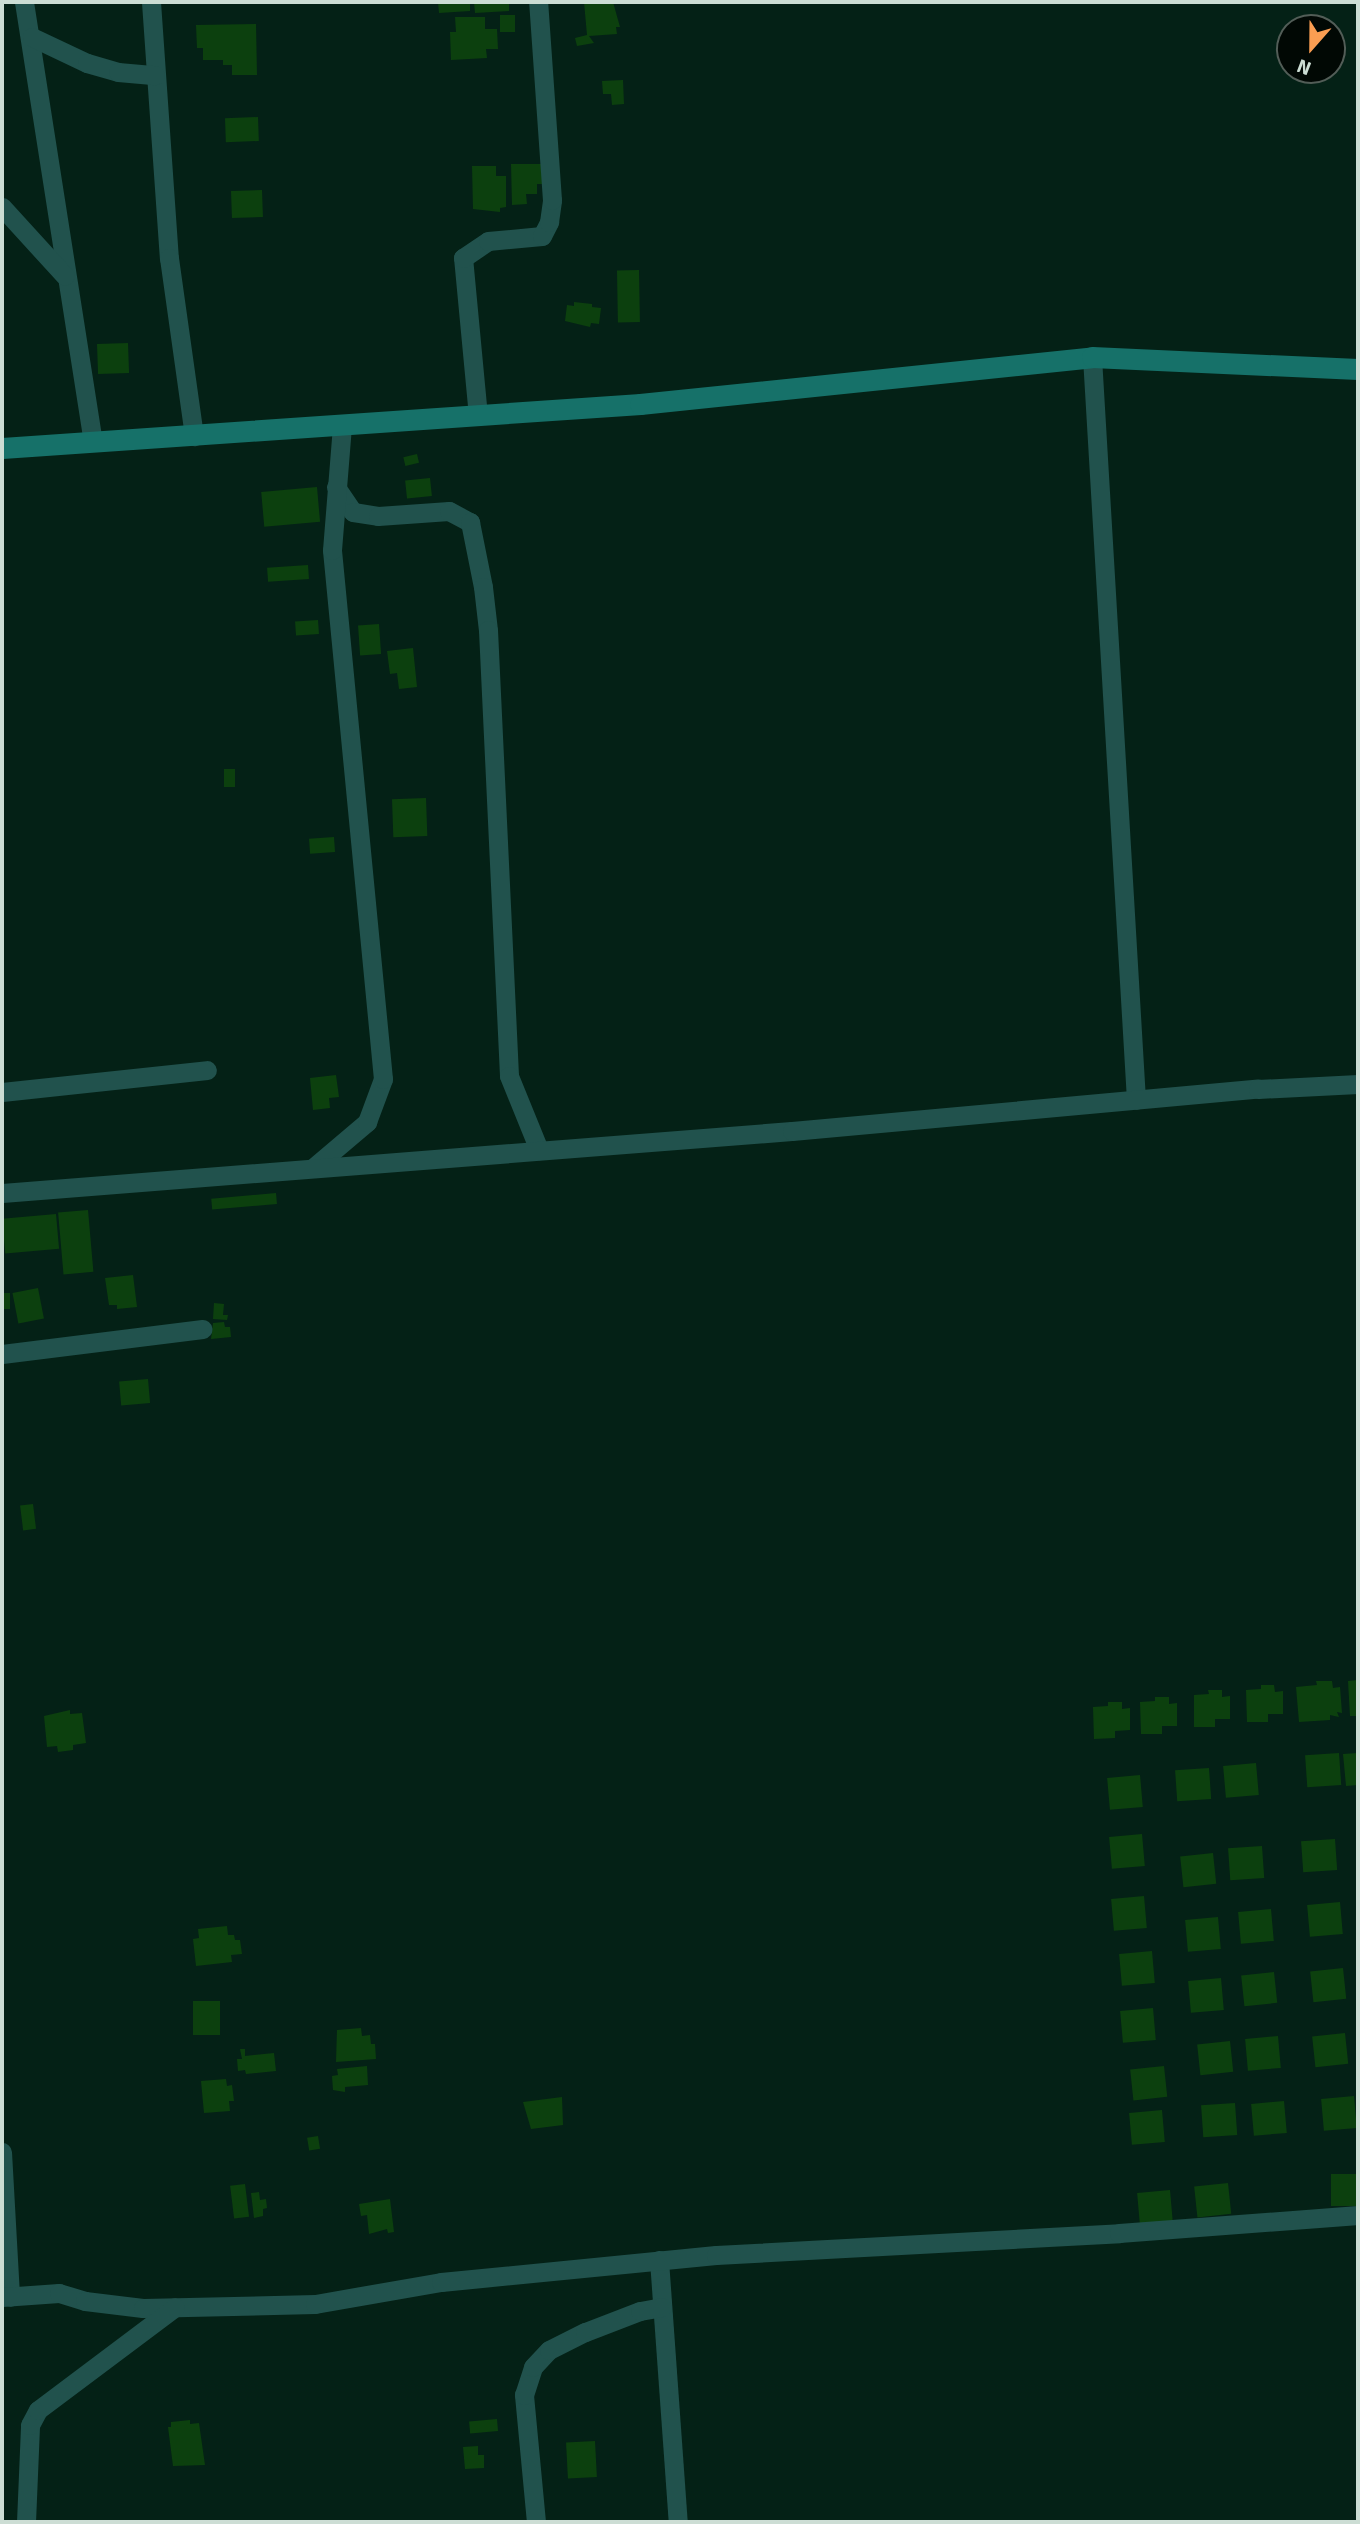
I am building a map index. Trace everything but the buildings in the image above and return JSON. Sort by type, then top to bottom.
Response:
[{"type":"street","points":[[24,2],[32,37],[33,67],[93,442]]},
{"type":"street","points":[[151,2],[169,258],[194,436]]},
{"type":"street","points":[[478,416],[463,258],[488,241],[542,236],[549,222],[552,200],[538,2]]},
{"type":"street","points":[[32,37],[87,63],[118,72],[155,75]]},
{"type":"street","points":[[2,207],[66,277]]},
{"type":"street","points":[[1092,357],[1136,1100]]},
{"type":"street","points":[[2,448],[640,404],[1092,357],[1358,369]]},
{"type":"street","points":[[314,1167],[367,1122],[383,1080],[332,550],[342,426]]},
{"type":"street","points":[[336,487],[353,512],[378,516],[449,511],[470,522],[488,630],[497,850],[509,1014],[509,1076],[539,1150]]},
{"type":"street","points":[[2,1091],[207,1070]]},
{"type":"street","points":[[2,1193],[1358,1084]]},
{"type":"street","points":[[2,1354],[202,1329]]},
{"type":"street","points":[[2,2152],[6,2297],[60,2293],[85,2301],[143,2308],[315,2304],[441,2282],[659,2260],[1358,2215]]},
{"type":"street","points":[[659,2260],[678,2522]]},
{"type":"street","points":[[26,2522],[30,2425],[38,2410],[175,2307]]},
{"type":"street","points":[[536,2522],[524,2395],[533,2367],[549,2350],[584,2332],[640,2311],[662,2307]]}]
